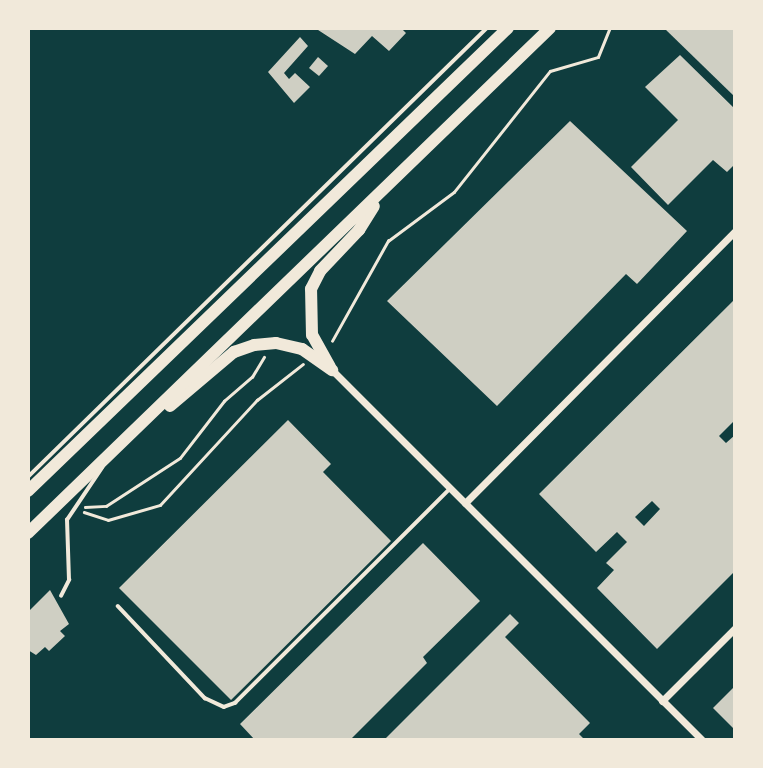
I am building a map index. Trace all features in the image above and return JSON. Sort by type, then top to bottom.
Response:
[{"type":"highway","points":[[28,491],[508,28]]},
{"type":"highway","points":[[28,533],[550,28]]},
{"type":"highway","points":[[314,358],[311,289],[320,271],[359,230],[385,188]]},
{"type":"highway","points":[[115,450],[234,352],[276,343],[302,349],[332,370]]},
{"type":"street","points":[[466,503],[735,231]]},
{"type":"street","points":[[332,370],[702,740]]},
{"type":"street","points":[[662,701],[735,628]]},
{"type":"lane","points":[[28,477],[488,28]]},
{"type":"lane","points":[[61,596],[69,580],[65,533],[71,508],[115,450]]},
{"type":"lane","points":[[118,606],[205,698],[224,707],[235,703],[450,488]]},
{"type":"path","points":[[71,508],[108,520],[160,505],[257,400],[314,358],[388,241],[454,192],[550,71],[598,57],[610,28]]},
{"type":"path","points":[[71,508],[106,506],[180,458],[224,401],[252,377],[266,355]]},
{"type":"path","points":[[299,359],[314,358]]},
{"type":"building","points":[[315,28],[401,28],[406,33],[389,51],[372,36],[355,54]]},
{"type":"building","points":[[664,28],[735,28],[735,97]]},
{"type":"building","points":[[300,37],[308,46],[284,73],[289,79],[295,73],[310,87],[294,103],[268,72]]},
{"type":"building","points":[[680,55],[735,109],[735,164],[727,172],[713,160],[668,205],[631,167],[678,120],[645,87]]},
{"type":"building","points":[[318,57],[328,66],[319,76],[309,68]]},
{"type":"building","points":[[570,121],[687,231],[637,284],[626,274],[497,406],[387,301]]},
{"type":"building","points":[[735,299],[735,420],[719,436],[726,443],[735,435],[735,571],[657,649],[597,588],[614,570],[606,563],[627,542],[617,532],[596,552],[539,494]],"holes":[[[652,501],[660,509],[644,526],[635,517]]]},
{"type":"building","points":[[288,420],[331,464],[323,472],[391,541],[231,700],[119,588]]},
{"type":"building","points":[[423,543],[480,601],[423,657],[427,663],[350,740],[255,740],[240,724]]},
{"type":"building","points":[[50,590],[69,624],[60,631],[65,636],[49,651],[45,647],[36,655],[28,650],[28,612]]},
{"type":"building","points":[[510,614],[519,623],[505,637],[590,723],[579,734],[585,740],[384,740]]},
{"type":"building","points":[[735,686],[735,730],[713,708]]}]
